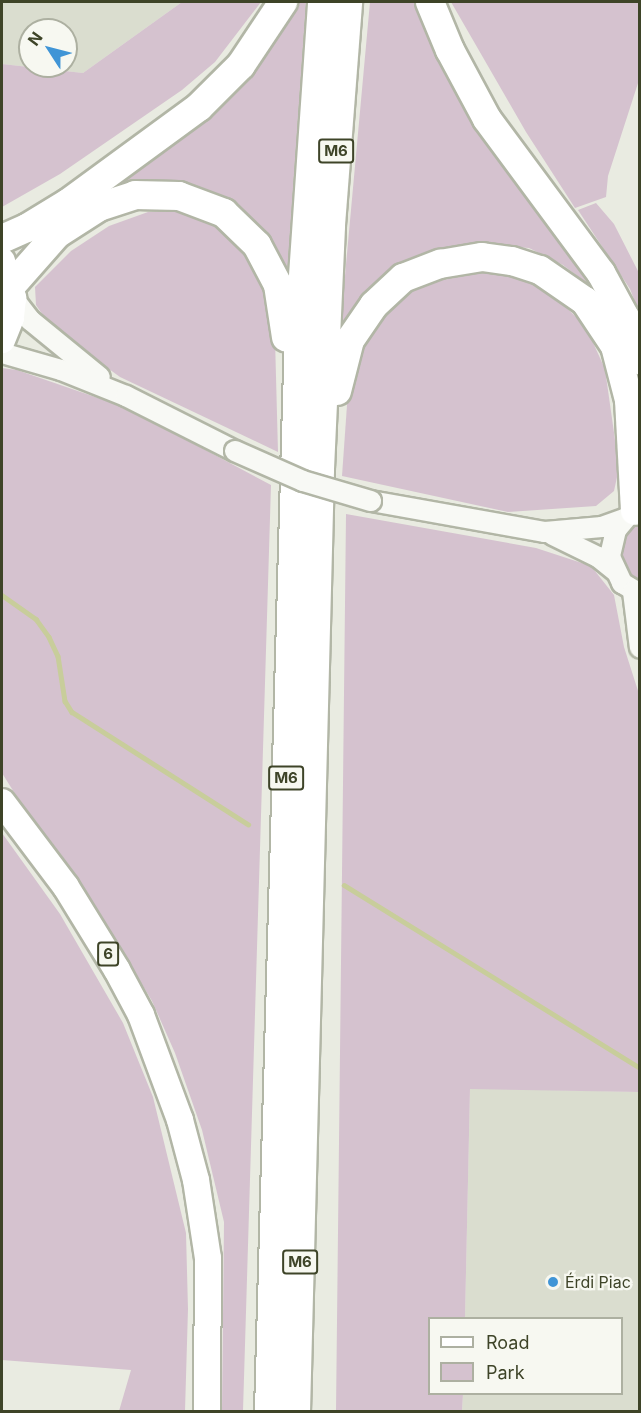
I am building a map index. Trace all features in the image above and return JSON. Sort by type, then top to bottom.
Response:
[{"type":"highway","points":[[2,239],[27,228],[68,203],[199,107],[241,65],[283,2]]},
{"type":"highway","name":"M6","points":[[269,1412],[295,453],[305,220],[322,2]]},
{"type":"highway","name":"M6","points":[[296,1412],[320,468],[331,225],[348,2]]},
{"type":"highway","points":[[430,2],[450,50],[487,119],[601,273],[625,317],[639,360]]},
{"type":"highway","points":[[9,281],[57,234],[99,207],[120,199],[165,194],[198,200],[224,213],[257,245],[278,285],[295,453]]},
{"type":"highway","points":[[320,468],[334,425],[344,355],[374,305],[403,278],[426,267],[470,258],[497,258],[524,264],[561,282],[585,301],[606,330],[624,374],[629,400],[633,513]]},
{"type":"main road","points":[[2,340],[11,318],[9,281]]},
{"type":"main road","name":"6","points":[[2,802],[66,887],[117,970],[141,1015],[180,1120],[196,1180],[208,1258],[207,1412]]},
{"type":"street","points":[[9,281],[30,320],[74,360],[126,396]]},
{"type":"street","points":[[2,353],[61,370],[126,396],[235,451],[303,481],[371,501],[545,532],[591,529],[633,513]]},
{"type":"street","points":[[615,571],[611,543],[633,513]]},
{"type":"street","points":[[545,532],[598,557],[636,593],[639,648]]},
{"type":"shaded area","points":[[2,2],[182,2],[83,73],[78,72],[78,18],[18,18],[18,66],[2,64]]},
{"type":"shaded area","name":"Érdi Piac","points":[[470,1088],[639,1092],[639,1411],[462,1412],[463,1395],[623,1395],[623,1317],[465,1317]]},
{"type":"green space","points":[[182,2],[261,2],[215,62],[182,90],[60,174],[2,207],[2,64],[18,66],[18,78],[78,78],[78,72],[83,73]]},
{"type":"green space","points":[[296,2],[306,2],[287,275],[237,209],[206,189],[172,183],[89,201]]},
{"type":"green space","points":[[370,2],[417,2],[601,294],[563,265],[529,248],[481,244],[439,248],[404,262],[371,289],[340,330]]},
{"type":"green space","points":[[451,2],[639,2],[639,80],[608,176],[606,197],[575,208],[526,132]]},
{"type":"green space","points":[[596,203],[614,224],[639,273],[639,312],[630,289],[578,210]]},
{"type":"green space","points":[[193,211],[228,230],[255,260],[268,294],[275,339],[278,452],[120,377],[51,327],[36,305],[35,287],[71,251],[109,226],[148,212]]},
{"type":"green space","points":[[494,271],[527,281],[557,298],[586,327],[605,369],[619,468],[614,491],[596,506],[508,512],[342,476],[348,391],[354,363],[368,332],[388,306],[420,284]]},
{"type":"green space","points":[[2,368],[17,370],[127,408],[271,485],[243,1411],[222,1411],[224,1222],[202,1130],[175,1053],[152,1001],[77,876],[27,813],[2,773]]},
{"type":"green space","points":[[346,514],[536,548],[591,566],[614,595],[624,647],[639,694],[639,1092],[470,1089],[465,1317],[428,1317],[428,1395],[463,1395],[462,1411],[336,1411]]},
{"type":"green space","points":[[639,519],[639,582],[629,575],[620,554],[625,531]]},
{"type":"green space","points":[[2,833],[60,914],[123,1023],[153,1097],[186,1233],[188,1309],[185,1411],[119,1411],[131,1370],[2,1360]]},
{"type":"waterway","points":[[2,595],[36,619],[49,637],[58,656],[65,701],[72,712],[248,824]]},
{"type":"waterway","points":[[344,885],[640,1068]]},
{"type":"place","name":"Érdi Piac","points":[[553,1282]]}]
